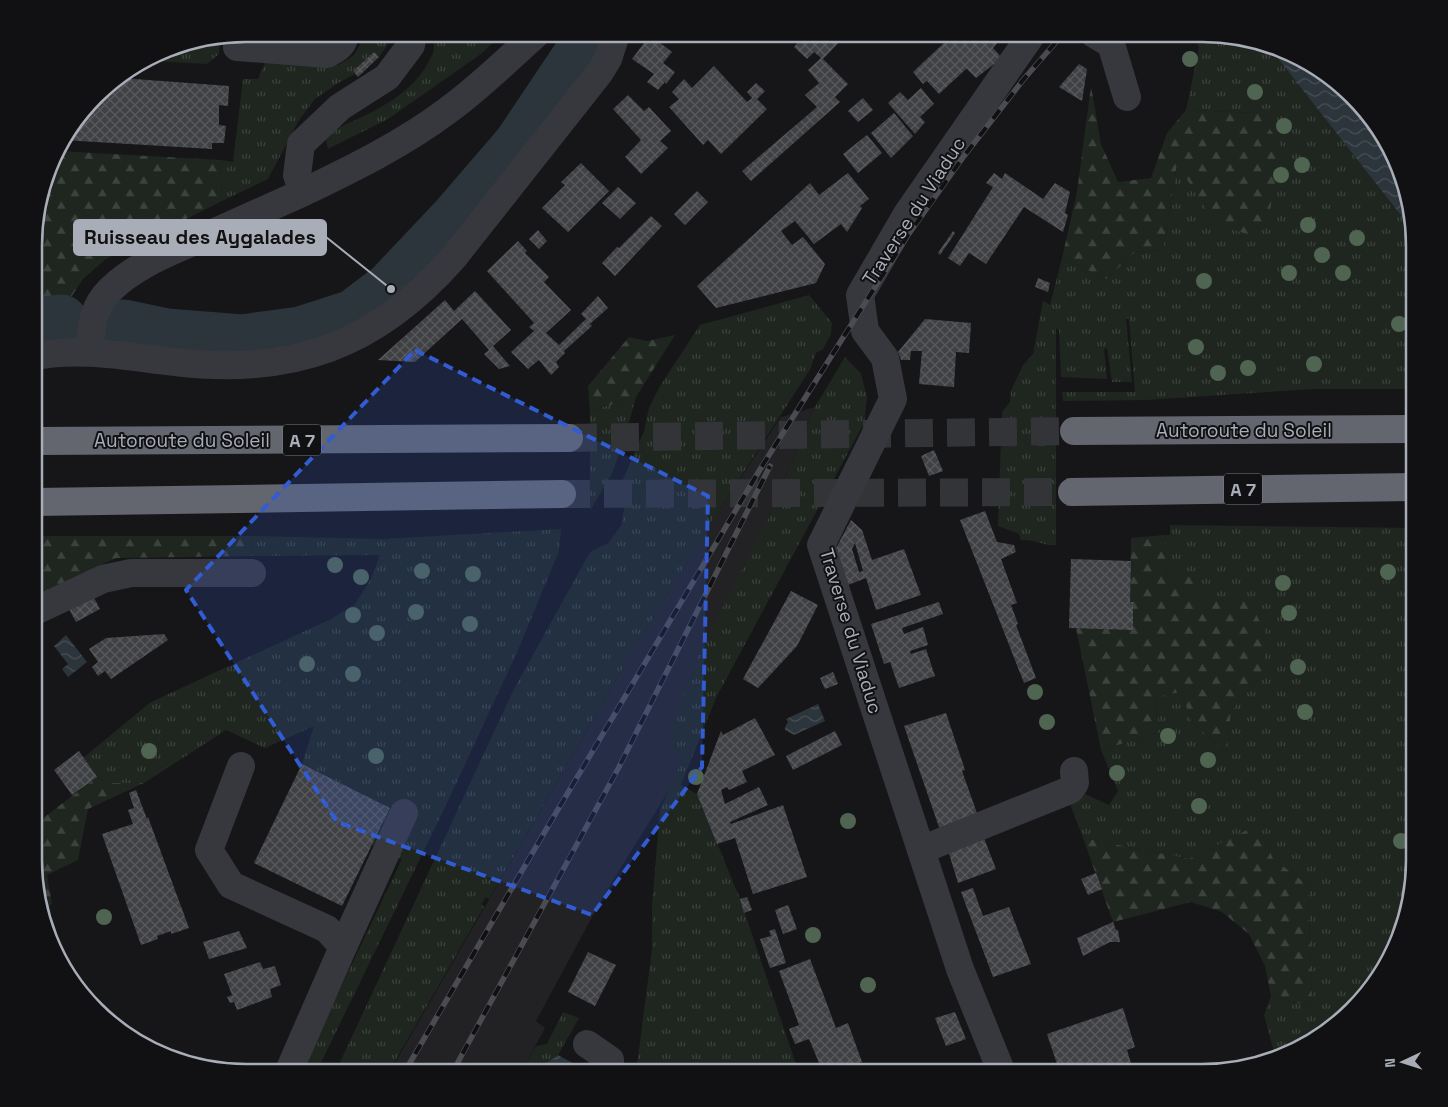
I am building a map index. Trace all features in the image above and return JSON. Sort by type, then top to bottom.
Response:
[{"type":"highway","name":"Autoroute du Soleil","points":[[1074,431],[1406,429]]},
{"type":"highway","name":"Autoroute du Soleil","points":[[42,441],[568,438]]},
{"type":"highway","name":"A 7","points":[[1072,492],[1406,487]]},
{"type":"highway","points":[[42,502],[562,494]]},
{"type":"street","points":[[237,48],[328,54],[339,48],[342,42]]},
{"type":"street","points":[[303,192],[297,175],[301,144],[340,107],[387,77],[412,42]]},
{"type":"street","points":[[89,352],[96,306],[121,280],[162,255],[354,167],[438,117],[465,97],[527,42]]},
{"type":"street","points":[[42,355],[66,352],[89,352],[192,364],[256,364],[317,354],[364,332],[411,300],[433,281],[507,191],[600,72],[609,42]]},
{"type":"street","name":"Traverse du Viaduc","points":[[998,1064],[960,969],[821,545],[893,399],[886,358],[865,330],[860,295],[908,214],[1026,42]]},
{"type":"street","points":[[1108,42],[1111,44],[1127,97]]},
{"type":"street","points":[[42,608],[103,579],[131,573],[252,573]]},
{"type":"street","points":[[241,766],[209,850],[232,885],[327,929],[343,947]]},
{"type":"street","points":[[921,850],[1070,790],[1075,783],[1074,771]]},
{"type":"street","points":[[292,1064],[404,813]]},
{"type":"street","points":[[587,1044],[610,1060],[610,1064]]},
{"type":"highlighted area","points":[[415,350],[708,496],[702,767],[592,915],[337,822],[186,590]]},
{"type":"shaded area","points":[[815,407],[770,515],[684,756],[671,787],[604,895],[536,1021],[545,1028],[526,1064],[394,1064],[631,654],[711,523],[781,417]]},
{"type":"green space","points":[[360,42],[389,42],[379,57],[374,52],[353,71],[355,74],[315,99],[299,120],[268,179],[222,201],[220,160],[233,162],[243,79],[258,79],[266,60],[338,65],[353,56]]},
{"type":"green space","points":[[434,42],[494,42],[481,54],[388,119],[328,149],[325,134],[372,112],[401,93],[425,69],[433,53]]},
{"type":"green space","points":[[1197,42],[1228,44],[1254,49],[1277,57],[1404,219],[1406,247],[1406,389],[1313,389],[1146,400],[1063,401],[1062,392],[1135,392],[1129,319],[1126,318],[1132,382],[1112,382],[1107,348],[1104,349],[1107,379],[1061,377],[1059,330],[1056,328],[1056,545],[1021,540],[1019,534],[998,526],[1002,412],[1010,402],[1011,391],[1023,365],[1033,354],[1043,301],[1050,305],[1062,258],[1107,279],[1135,252],[1163,250],[1177,164],[1259,113],[1186,110],[1199,48]]},
{"type":"green space","points":[[220,44],[219,54],[207,64],[161,62],[194,49]]},
{"type":"green space","points":[[1091,86],[1101,144],[1118,182],[1151,178],[1167,133],[1186,110],[1259,113],[1282,147],[1268,220],[1250,235],[1216,224],[1177,164],[1163,250],[1135,252],[1107,279],[1062,258],[1077,192]]},
{"type":"green space","points":[[66,151],[220,160],[222,201],[106,259],[83,279],[64,308],[42,303],[42,247],[44,220],[49,194]]},
{"type":"green space","points":[[809,295],[832,323],[831,334],[823,349],[816,353],[811,368],[711,523],[631,654],[489,899],[486,897],[481,904],[484,907],[393,1064],[339,1064],[514,689],[590,552],[608,543],[621,526],[625,503],[620,486],[644,431],[649,408],[660,386],[700,325]]},
{"type":"green space","points":[[675,335],[636,397],[590,411],[588,386],[629,337],[647,341]]},
{"type":"green space","points":[[845,357],[861,374],[867,397],[864,423],[716,698],[681,785],[697,794],[740,899],[796,1064],[637,1064],[652,949],[652,905],[660,810],[684,756],[668,741],[700,652],[770,515],[815,407]]},
{"type":"green space","points":[[636,397],[623,444],[612,473],[590,511],[590,411]]},
{"type":"green space","points":[[1170,525],[1406,528],[1406,860],[1404,887],[1399,913],[1390,938],[1378,962],[1363,985],[1346,1005],[1315,1030],[1274,1051],[1264,1015],[1271,996],[1312,1007],[1308,885],[1273,859],[1259,825],[1189,859],[1083,838],[1070,804],[1083,793],[1109,805],[1118,791],[1101,750],[1160,732],[1154,697],[1181,692],[1192,722],[1227,753],[1231,711],[1261,675],[1201,603],[1167,580],[1164,535],[1170,535]]},
{"type":"green space","points":[[561,529],[559,551],[518,650],[448,801],[320,1064],[304,1064],[402,859],[372,845],[390,808],[302,764],[314,726],[265,748],[226,730],[144,783],[107,783],[97,777],[83,758],[151,702],[331,619],[355,604],[371,579],[380,555],[252,556],[251,536],[383,539]]},
{"type":"green space","points":[[1164,535],[1167,580],[1192,576],[1201,603],[1248,597],[1268,639],[1261,675],[1231,711],[1227,753],[1192,722],[1181,692],[1154,697],[1160,732],[1101,750],[1076,628],[1133,630],[1133,602],[1130,602],[1131,538]]},
{"type":"green space","points":[[42,536],[251,536],[252,556],[116,558],[42,593]]},
{"type":"green space","points":[[97,777],[107,783],[144,783],[88,809],[78,860],[47,875],[52,904],[48,907],[42,860],[42,819]]},
{"type":"green space","points":[[1259,824],[1273,859],[1308,885],[1312,1007],[1271,996],[1265,966],[1249,934],[1222,912],[1191,902],[1113,922],[1083,838],[1189,859]]},
{"type":"green space","points":[[563,1012],[579,1018],[558,1055],[545,1064],[526,1064],[536,1046],[547,1044]]},
{"type":"water","points":[[1277,57],[1303,70],[1326,85],[1346,102],[1363,122],[1378,145],[1390,169],[1399,194],[1404,219]]},
{"type":"water","points":[[66,635],[87,662],[68,677],[62,669],[68,664],[54,646]]},
{"type":"water","points":[[818,704],[825,721],[794,735],[785,730],[788,722],[786,719]]},
{"type":"water","points":[[558,1055],[574,1064],[545,1064]]},
{"type":"building","points":[[645,42],[659,42],[672,52],[663,63],[675,72],[666,84],[665,82],[658,90],[647,82],[654,74],[632,59]]},
{"type":"building","points":[[798,42],[839,42],[823,59],[848,84],[835,97],[840,102],[751,181],[742,171],[817,107],[805,95],[819,83],[808,70],[821,58],[814,52],[807,59],[794,47]]},
{"type":"building","points":[[945,42],[998,42],[993,48],[1002,58],[976,78],[967,69],[965,70],[939,94],[927,81],[923,84],[913,72]]},
{"type":"building","points":[[374,52],[379,57],[358,77],[353,71]]},
{"type":"building","points":[[1079,64],[1087,69],[1082,101],[1059,87]]},
{"type":"building","points":[[714,66],[747,102],[752,98],[747,92],[756,83],[765,91],[757,99],[767,109],[721,154],[708,140],[703,145],[669,107],[679,99],[672,92],[684,79],[692,88]]},
{"type":"building","points":[[131,79],[229,86],[228,106],[219,105],[219,125],[226,126],[224,143],[212,143],[212,149],[73,141],[102,102]]},
{"type":"building","points":[[921,88],[934,104],[920,117],[925,122],[915,134],[888,103],[900,92],[908,100]]},
{"type":"building","points":[[628,95],[644,111],[649,107],[671,131],[660,141],[668,148],[641,174],[625,157],[641,140],[613,109]]},
{"type":"building","points":[[863,98],[873,110],[858,122],[848,111]]},
{"type":"building","points":[[894,113],[913,136],[891,158],[871,133]]},
{"type":"building","points":[[867,135],[882,153],[858,173],[843,154]]},
{"type":"building","points":[[581,163],[609,191],[568,232],[542,208],[565,185],[561,182]]},
{"type":"building","points":[[848,173],[869,199],[860,206],[862,208],[847,232],[841,224],[814,244],[795,221],[781,231],[792,245],[803,237],[825,264],[816,283],[716,308],[697,286],[810,183],[819,195]]},
{"type":"building","points":[[994,173],[1002,179],[1005,173],[1043,199],[1055,183],[1070,192],[1065,213],[1068,215],[1063,232],[1024,207],[986,264],[969,253],[960,266],[948,258],[993,187],[986,183]]},
{"type":"building","points":[[618,187],[636,203],[620,219],[602,203]]},
{"type":"building","points":[[697,191],[708,202],[685,225],[674,214]]},
{"type":"building","points":[[651,216],[662,226],[615,276],[602,263]]},
{"type":"building","points":[[538,230],[547,241],[539,249],[529,239]]},
{"type":"building","points":[[953,231],[955,233],[940,255],[938,253]]},
{"type":"building","points":[[518,241],[527,251],[525,253],[549,277],[544,282],[571,310],[546,333],[559,345],[586,319],[581,314],[598,296],[608,308],[590,324],[592,326],[564,351],[565,353],[556,362],[559,367],[551,375],[539,360],[528,369],[511,352],[534,331],[529,327],[534,323],[487,271]]},
{"type":"building","points":[[1038,278],[1050,283],[1048,292],[1035,287]]},
{"type":"building","points":[[475,291],[511,330],[493,346],[510,366],[499,369],[484,354],[489,350],[462,319],[415,362],[378,360],[445,300],[454,311]]},
{"type":"building","points":[[925,319],[971,323],[969,353],[956,352],[954,387],[919,384],[922,351],[911,351],[910,360],[901,360],[898,352]]},
{"type":"building","points":[[934,450],[943,471],[929,476],[921,456]]},
{"type":"building","points":[[985,511],[997,542],[1014,545],[1016,552],[1001,559],[1017,603],[1011,605],[1018,624],[1016,625],[1036,678],[1024,683],[960,520]]},
{"type":"building","points":[[851,520],[862,530],[872,560],[904,549],[921,595],[876,610],[866,578],[848,585],[835,550]],"holes":[[[855,543],[863,571],[859,572],[852,549]]]},
{"type":"building","points":[[1071,559],[1131,561],[1130,602],[1133,602],[1133,630],[1069,628]]},
{"type":"building","points":[[791,591],[818,605],[797,646],[758,688],[743,679]]},
{"type":"building","points":[[93,596],[100,609],[76,622],[69,609]]},
{"type":"building","points":[[939,602],[943,614],[902,628],[904,634],[923,627],[928,645],[910,651],[911,654],[926,649],[935,676],[899,688],[890,662],[884,664],[871,624]]},
{"type":"building","points":[[164,634],[168,640],[111,679],[105,671],[98,676],[92,667],[98,662],[89,649],[106,638]]},
{"type":"building","points":[[833,672],[838,684],[825,689],[820,678]]},
{"type":"building","points":[[946,713],[965,770],[962,771],[978,816],[940,830],[904,726]]},
{"type":"building","points":[[755,718],[775,755],[742,771],[747,782],[729,790],[727,787],[721,790],[725,804],[759,787],[768,805],[730,822],[731,824],[783,805],[807,877],[753,894],[735,838],[717,844],[697,794],[721,731],[723,735]]},
{"type":"building","points":[[835,731],[842,745],[793,770],[786,756]]},
{"type":"building","points":[[79,751],[97,777],[72,795],[54,770]]},
{"type":"building","points":[[302,764],[390,808],[342,906],[254,863]]},
{"type":"building","points":[[136,790],[147,819],[148,817],[189,928],[171,934],[171,931],[157,936],[158,939],[141,945],[102,834],[133,824],[128,810],[134,808],[129,793]]},
{"type":"building","points":[[982,833],[996,869],[958,883],[947,847]]},
{"type":"building","points":[[1096,873],[1102,889],[1088,895],[1081,879]]},
{"type":"building","points":[[973,888],[983,916],[1009,907],[1031,964],[993,977],[961,892]]},
{"type":"building","points":[[747,897],[752,910],[744,913],[740,899]]},
{"type":"building","points":[[788,905],[797,929],[783,934],[775,910]]},
{"type":"building","points":[[1113,922],[1116,930],[1118,930],[1120,942],[1110,942],[1083,956],[1077,938]]},
{"type":"building","points":[[775,929],[786,963],[770,968],[760,939],[771,936],[769,931]]},
{"type":"building","points":[[239,931],[247,948],[209,959],[203,942]]},
{"type":"building","points":[[588,952],[616,965],[595,1006],[568,992]]},
{"type":"building","points":[[810,959],[836,1028],[848,1023],[862,1062],[857,1064],[816,1064],[819,1063],[809,1039],[795,1044],[789,1029],[799,1025],[779,971]]},
{"type":"building","points":[[260,962],[263,969],[275,966],[281,985],[270,989],[272,997],[237,1010],[234,1002],[230,1003],[227,997],[232,995],[224,974]]},
{"type":"building","points":[[1123,1008],[1135,1047],[1127,1050],[1131,1064],[1057,1064],[1047,1034]]},
{"type":"building","points":[[955,1012],[966,1039],[946,1046],[935,1018]]},
{"type":"waterway","points":[[123,327],[166,336],[242,342],[301,334],[354,317],[391,289],[458,218],[520,146],[581,55]]},
{"type":"waterway","points":[[42,324],[61,322]]},
{"type":"tunnel","points":[[569,438],[1074,431]]},
{"type":"tunnel","points":[[562,494],[1072,492]]},
{"type":"railway","points":[[409,1064],[759,471],[908,235],[964,156],[1023,80],[1056,42]]},
{"type":"railway","points":[[457,1064],[619,767],[770,466]]},
{"type":"place","name":"Ruisseau des Aygalades","points":[[391,289]]}]
